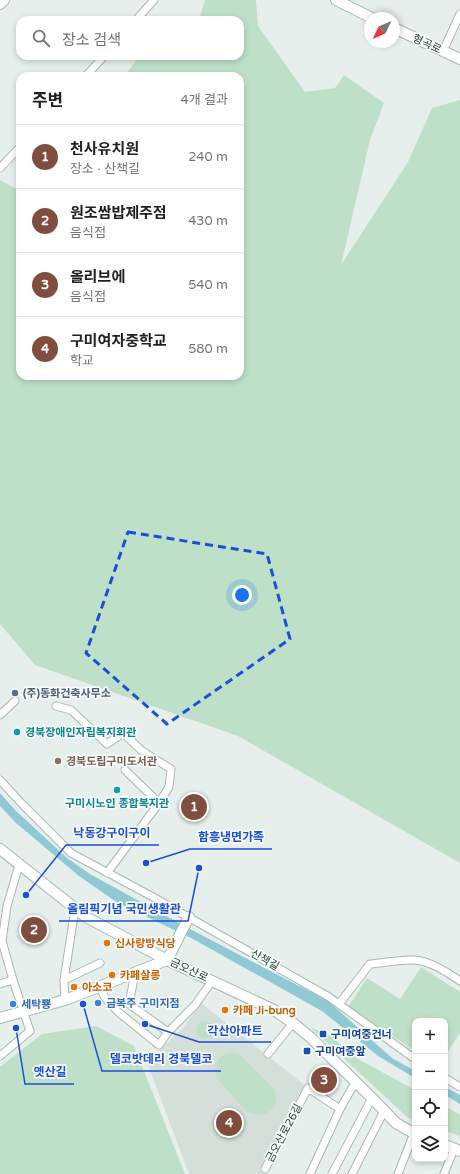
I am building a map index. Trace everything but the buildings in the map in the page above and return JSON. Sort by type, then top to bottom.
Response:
[{"type":"street","points":[[0,4],[4,0]]},
{"type":"street","points":[[140,16],[154,0]]},
{"type":"street","points":[[336,0],[364,14]]},
{"type":"street","points":[[443,51],[460,14]]},
{"type":"street","name":"형곡로","points":[[400,31],[460,59]]},
{"type":"street","points":[[90,72],[100,60]]},
{"type":"street","points":[[0,168],[16,151]]},
{"type":"street","points":[[0,715],[15,702]]},
{"type":"street","points":[[56,706],[72,710],[107,744],[123,733],[142,751],[171,769],[169,787],[159,803],[107,873]]},
{"type":"street","points":[[125,770],[159,803]]},
{"type":"street","name":"산책길","points":[[0,780],[23,806],[71,853],[189,917],[329,997],[412,1057]]},
{"type":"street","name":"금오산로","points":[[0,849],[86,917],[167,960],[274,1010],[293,1023],[310,1037],[356,1081],[396,1123],[412,1131]]},
{"type":"street","points":[[0,1056],[30,1031],[1,941],[3,905],[20,865]]},
{"type":"street","points":[[65,1000],[64,980],[75,909]]},
{"type":"street","points":[[0,1018],[65,1000],[167,960],[189,917]]},
{"type":"street","points":[[339,1004],[370,964],[414,960],[424,961],[452,975],[460,981]]},
{"type":"street","points":[[64,980],[100,963]]},
{"type":"street","points":[[135,973],[129,1004],[168,1032]]},
{"type":"street","points":[[0,984],[13,980]]},
{"type":"street","points":[[100,987],[105,998],[117,1011],[159,1045],[168,1032],[195,1005],[212,981]]},
{"type":"street","points":[[268,1054],[293,1023]]},
{"type":"street","points":[[448,1080],[460,1087]]},
{"type":"street","points":[[310,1174],[340,1109],[356,1081]]},
{"type":"street","name":"금오산로26길","points":[[265,1169],[308,1088],[340,1109]]},
{"type":"street","points":[[332,1174],[372,1098]]},
{"type":"street","points":[[352,1174],[384,1111]]},
{"type":"street","name":"금오산로","points":[[398,1174],[412,1140]]},
{"type":"street","points":[[444,1174],[453,1149]]},
{"type":"highlighted area","points":[[128,532],[267,554],[290,639],[167,724],[86,653]]},
{"type":"shaded area","points":[[201,1003],[307,1087],[263,1174],[189,1174],[147,1062],[183,1028]]},
{"type":"green space","points":[[205,0],[256,0],[258,26],[305,92],[335,88],[344,75],[384,103],[370,140],[341,265],[408,162],[432,108],[460,100],[460,863],[238,736],[35,665],[0,624],[0,180],[16,189],[16,380],[244,380],[244,72],[127,72],[137,60],[244,60],[244,16],[200,16]]},
{"type":"green space","points":[[421,967],[460,992],[460,1033],[448,1051],[448,1018],[412,1018],[412,1049],[348,1007],[367,978],[400,999]]},
{"type":"green space","points":[[205,1021],[211,1024],[214,1030],[211,1036],[205,1039],[199,1036],[196,1030],[199,1024]]},
{"type":"green space","points":[[96,1026],[134,1046],[185,1174],[0,1174],[0,1067],[42,1034]]},
{"type":"green space","points":[[310,1027],[332,1037],[358,1059],[412,1088],[412,1119],[407,1117]]},
{"type":"green space","points":[[228,1052],[238,1053],[275,1090],[275,1106],[270,1111],[265,1114],[257,1115],[247,1112],[217,1079],[215,1071],[216,1063]]},
{"type":"green space","points":[[448,1108],[460,1115],[460,1136],[448,1132]]},
{"type":"water","points":[[0,793],[15,810],[67,858],[90,874],[188,928],[328,1001],[392,1058],[412,1069],[412,1076],[378,1056],[322,1011],[193,939],[118,903],[79,876],[16,823],[0,806]]},
{"type":"water","points":[[448,1089],[460,1095],[460,1104],[448,1097]]},
{"type":"place","name":"(주)동화건축사무소","points":[[15,693]]},
{"type":"place","name":"경북장애인자립복지회관","points":[[17,732]]},
{"type":"place","name":"경북도립구미도서관","points":[[58,761]]},
{"type":"place","name":"구미시노인 종합복지관","points":[[117,790]]},
{"type":"place","name":"천사유치원","points":[[194,807]]},
{"type":"place","name":"함흥냉면가족","points":[[146,863]]},
{"type":"place","name":"올림픽기념 국민생활관","points":[[199,868]]},
{"type":"place","name":"낙동강구이구이","points":[[26,895]]},
{"type":"place","name":"원조쌈밥제주점","points":[[34,930]]},
{"type":"place","name":"신사랑방식당","points":[[107,943]]},
{"type":"place","name":"카페살롱","points":[[112,975]]},
{"type":"place","name":"아소코","points":[[74,987]]},
{"type":"place","name":"금복주 구미지점","points":[[98,1003]]},
{"type":"place","name":"세탁뿅","points":[[13,1004]]},
{"type":"place","name":"델코밧데리 경북델코","points":[[83,1004]]},
{"type":"place","name":"카페 Ji-bung","points":[[225,1010]]},
{"type":"place","name":"각산아파트","points":[[145,1024]]},
{"type":"place","name":"옛산길","points":[[16,1028]]},
{"type":"place","name":"구미여중건너","points":[[323,1034]]},
{"type":"place","name":"구미여중앞","points":[[307,1051]]},
{"type":"place","name":"올리브에","points":[[324,1080]]},
{"type":"place","name":"구미여자중학교","points":[[229,1123]]}]
